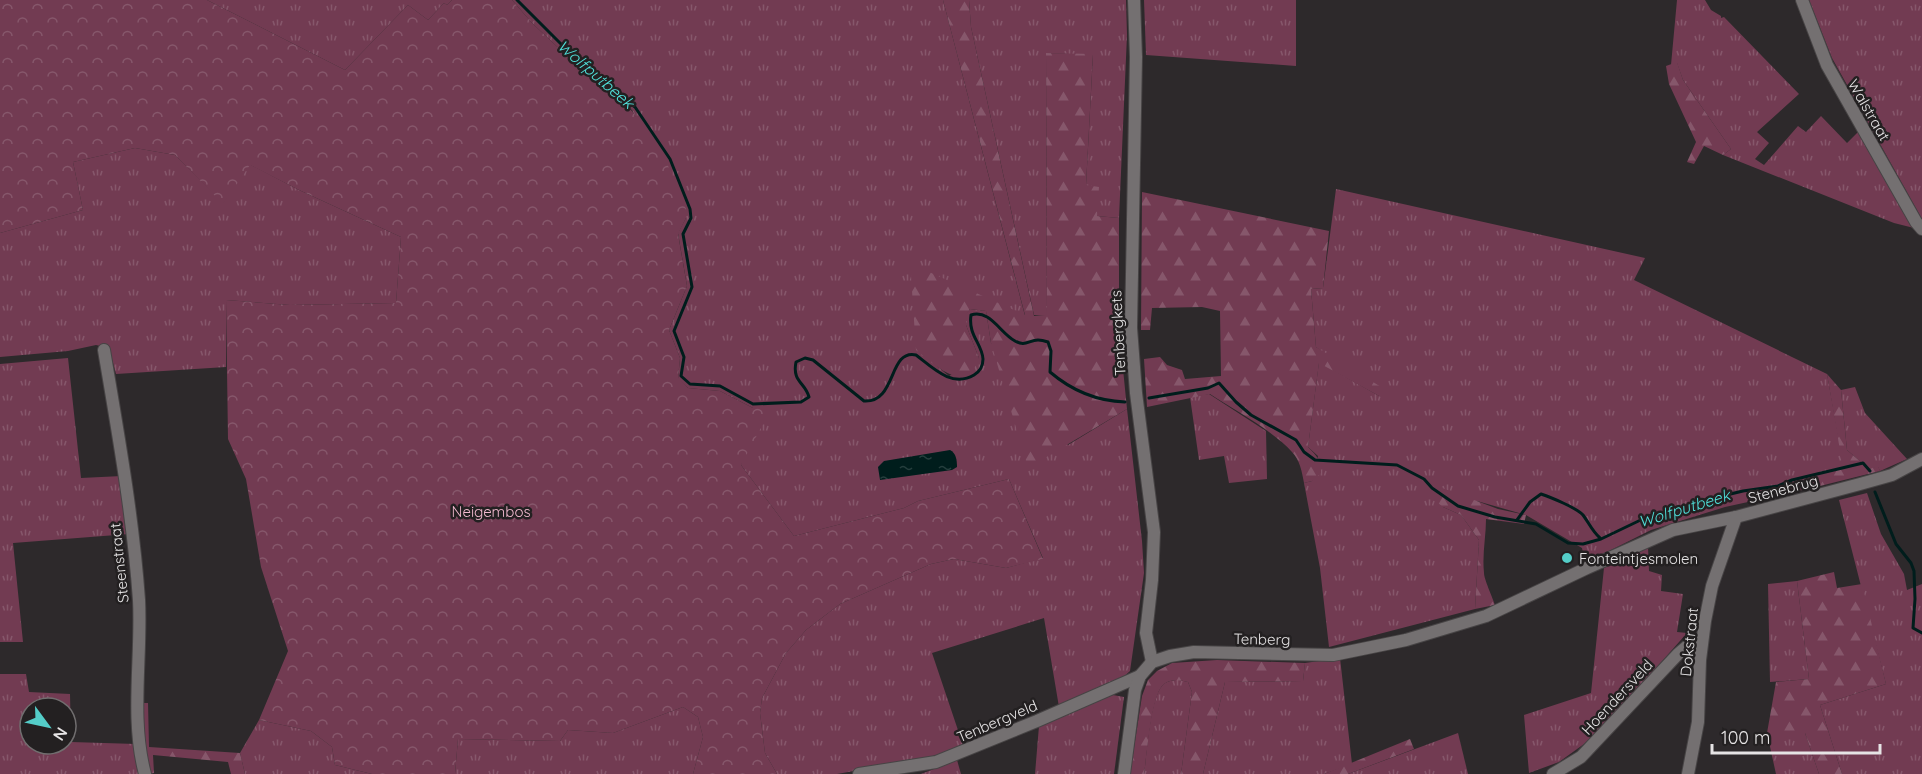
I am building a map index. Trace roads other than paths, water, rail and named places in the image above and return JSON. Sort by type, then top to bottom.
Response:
[{"type":"street","name":"Tenbergkets","points":[[1134,0],[1136,57],[1131,328],[1136,393],[1154,532],[1146,633],[1152,662]]},
{"type":"street","name":"Walstraat","points":[[1802,0],[1827,65],[1922,229]]},
{"type":"street","name":"Steenstraat","points":[[104,350],[125,476],[139,602],[138,696],[140,741],[145,774]]},
{"type":"street","name":"Stenebrug","points":[[1486,616],[1673,530],[1736,517],[1892,475],[1922,459]]},
{"type":"street","name":"Dokstraat","points":[[1688,774],[1698,722],[1702,640],[1712,586],[1736,517]]},
{"type":"street","name":"Tenberg","points":[[1152,662],[1194,652],[1333,655],[1406,640],[1486,616]]},
{"type":"street","name":"Hoendersveld","points":[[1553,774],[1581,757],[1678,654],[1692,642],[1702,640]]},
{"type":"street","points":[[1124,774],[1135,690],[1140,676],[1152,662]]},
{"type":"street","name":"Tenbergveld","points":[[859,774],[936,762],[1027,726],[1140,676]]},
{"type":"water","points":[[950,450],[957,462],[957,467],[952,470],[880,480],[878,467],[884,461]]},
{"type":"waterway","name":"Wolfputbeek","points":[[517,0],[587,70],[635,107],[670,159],[690,209],[691,218],[683,234],[692,287],[674,331],[684,357],[681,376],[690,384],[720,386],[753,404],[801,402],[809,397],[797,378],[795,369],[796,362],[805,358],[813,360],[864,401],[875,399],[882,394],[896,367],[907,355],[916,355],[950,378],[966,378],[978,372],[983,362],[982,353],[971,328],[971,315],[978,314],[989,318],[1018,343],[1035,340],[1048,342],[1051,351],[1050,372],[1067,384],[1095,397],[1125,402]]},
{"type":"waterway","name":"Wolfputbeek","points":[[1149,398],[1208,388],[1219,383],[1251,415],[1296,440],[1304,452],[1315,460],[1397,465],[1424,479],[1432,488],[1458,506],[1495,517],[1536,524],[1568,543],[1583,544],[1601,539],[1649,516],[1743,491],[1778,486],[1792,480],[1863,463],[1870,471]]},
{"type":"waterway","name":"Wolfputbeek","points":[[1875,492],[1896,544],[1911,563],[1914,571],[1913,628],[1922,633]]},
{"type":"waterway","points":[[1517,520],[1530,502],[1541,494],[1580,512],[1600,538]]},
{"type":"place","name":"Fonteintjesmolen","points":[[1567,558]]},
{"type":"park label","name":"Neigembos","points":[[491,511]]}]
